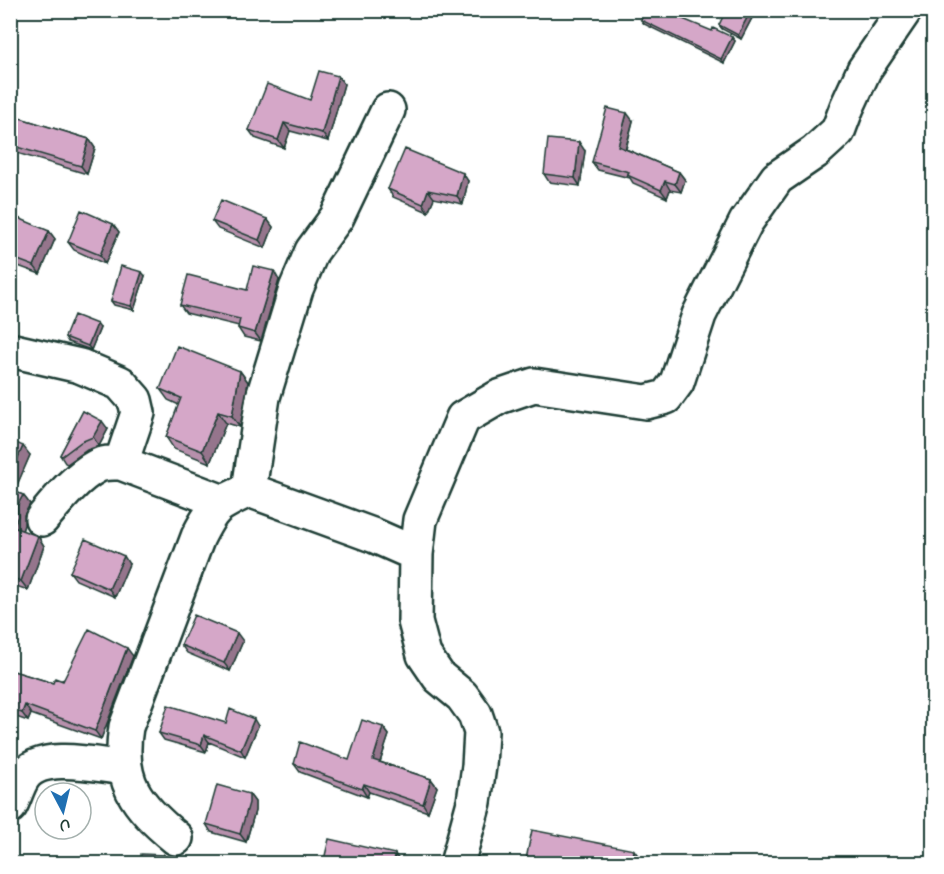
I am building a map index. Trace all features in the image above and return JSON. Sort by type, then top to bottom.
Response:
[{"type":"street","points":[[457,864],[474,802],[481,732],[475,714],[462,696],[439,677],[424,655],[415,621],[416,554],[420,520],[463,417],[499,397],[534,386],[646,402],[666,398],[677,382],[699,315],[746,222],[777,178],[815,152],[838,131],[846,107],[864,70],[905,10]]},
{"type":"street","points":[[176,838],[161,826],[135,798],[124,768],[123,746],[126,727],[198,537],[211,512],[236,496],[296,289],[312,251],[337,217],[388,110]]},
{"type":"street","points":[[10,350],[80,366],[120,383],[135,400],[138,413],[121,464]]},
{"type":"street","points":[[42,519],[59,499],[98,466],[107,463],[121,464],[375,536],[416,554]]},
{"type":"street","points":[[10,806],[24,775],[38,764],[55,760],[124,768]]},
{"type":"building","points":[[645,10],[661,10],[732,37],[721,59],[641,20]]},
{"type":"building","points":[[726,10],[748,10],[750,12],[738,35],[719,25]]},
{"type":"building","points":[[319,71],[338,76],[322,133],[284,123],[278,140],[249,130],[267,84],[310,100]]},
{"type":"building","points":[[607,108],[627,113],[618,146],[679,172],[675,184],[665,181],[661,190],[627,175],[629,172],[592,162]]},
{"type":"building","points":[[10,115],[89,139],[81,166],[10,145]]},
{"type":"building","points":[[548,139],[579,142],[575,178],[544,174]]},
{"type":"building","points":[[405,149],[463,173],[457,196],[428,190],[423,204],[388,189]]},
{"type":"building","points":[[221,200],[267,219],[259,240],[212,221]]},
{"type":"building","points":[[81,210],[113,224],[100,255],[68,242]]},
{"type":"building","points":[[16,217],[49,231],[34,266],[10,257],[10,232]]},
{"type":"building","points":[[121,266],[142,272],[131,306],[111,301]]},
{"type":"building","points":[[253,266],[274,271],[255,333],[238,328],[240,319],[180,305],[188,275],[247,290]]},
{"type":"building","points":[[74,315],[97,324],[88,346],[65,337]]},
{"type":"building","points":[[177,346],[240,371],[232,416],[218,412],[202,451],[166,437],[181,398],[160,389]]},
{"type":"building","points":[[83,411],[102,421],[93,437],[81,442],[62,456],[60,455]]},
{"type":"building","points":[[10,440],[23,446],[10,475]]},
{"type":"building","points":[[10,490],[23,495],[17,506],[18,516],[13,527],[38,536],[21,581],[10,577]]},
{"type":"building","points":[[85,539],[124,556],[109,589],[70,572]]},
{"type":"building","points":[[194,615],[237,633],[224,663],[181,645]]},
{"type":"building","points":[[89,629],[127,648],[95,731],[25,705],[22,713],[10,709],[10,670],[53,683],[55,678],[63,681]]},
{"type":"building","points":[[168,705],[226,723],[230,709],[254,719],[241,750],[204,735],[201,745],[159,733]]},
{"type":"building","points":[[362,720],[383,727],[373,760],[431,779],[423,804],[364,784],[362,789],[294,764],[300,742],[349,760]]},
{"type":"building","points":[[217,785],[249,794],[249,803],[240,834],[206,824]]},
{"type":"building","points":[[532,830],[634,850],[632,864],[525,864]]},
{"type":"building","points":[[329,839],[395,854],[393,864],[323,864]]},
{"type":"building","points":[[141,854],[164,855],[164,864],[141,864]]}]
